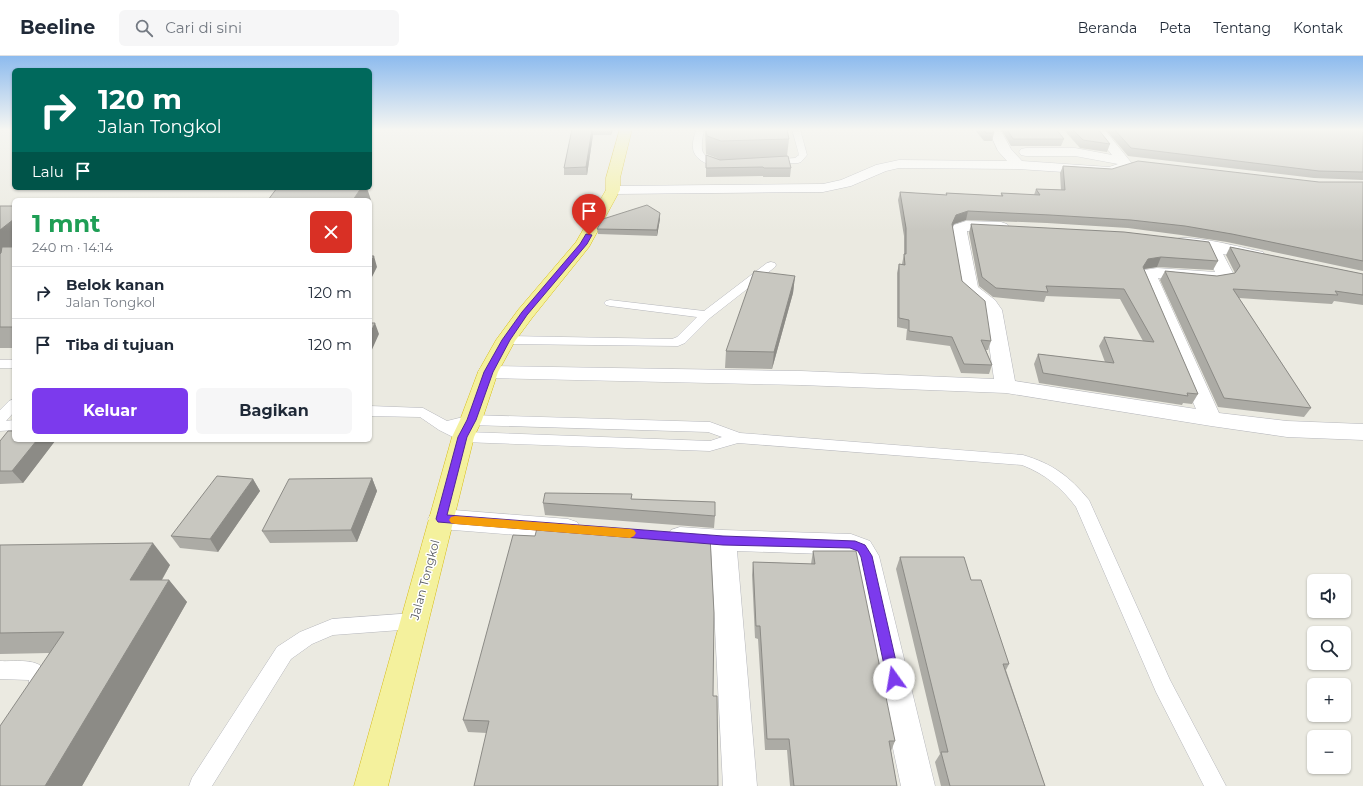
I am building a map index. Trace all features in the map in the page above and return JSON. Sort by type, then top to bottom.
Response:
[{"type":"highway","name":"Jalan Tongkol","points":[[371,786],[441,519],[459,428],[506,340],[525,314],[583,244],[613,185],[618,163]]},
{"type":"street","points":[[1111,163],[1121,166]]},
{"type":"street","points":[[613,185],[823,188],[852,181],[886,166],[899,164],[1121,166],[1141,164]]},
{"type":"street","points":[[1006,386],[993,310],[989,304],[970,289],[959,232],[960,228],[966,226],[1017,228]]},
{"type":"street","points":[[1167,240],[1211,246],[1269,259]]},
{"type":"street","points":[[1211,246],[1225,275],[1224,276],[1212,278],[1157,273],[1150,274],[1149,277],[1211,419]]},
{"type":"street","points":[[488,372],[801,378],[1006,386],[1211,419],[1287,429],[1363,432]]},
{"type":"street","points":[[441,519],[590,530]]},
{"type":"street","points":[[653,535],[723,540],[851,544],[862,548],[866,556],[918,786]]},
{"type":"street","points":[[723,540],[740,786]]},
{"type":"lane","points":[[715,163],[735,163]]},
{"type":"lane","points":[[506,340],[674,343],[681,340],[706,315],[771,265]]},
{"type":"lane","points":[[610,303],[706,315]]},
{"type":"lane","points":[[0,364],[12,364]]},
{"type":"lane","points":[[0,419],[12,406]]},
{"type":"lane","points":[[372,411],[401,410],[423,413],[459,428],[710,446],[738,438]]},
{"type":"lane","points":[[0,426],[12,425]]},
{"type":"lane","points":[[459,428],[710,427],[738,438],[1022,460],[1045,468],[1066,483],[1084,504],[1163,686],[1215,786]]},
{"type":"lane","points":[[200,786],[284,653],[306,638],[332,627],[414,621]]},
{"type":"lane","points":[[0,670],[34,670],[38,676],[40,689],[30,708]]},
{"type":"building","points":[[565,163],[587,163],[586,167],[564,168]]},
{"type":"building","points":[[706,163],[790,163],[791,168],[763,167],[706,168]]},
{"type":"building","points":[[1131,163],[1156,163],[1319,182],[1363,182],[1363,261],[1232,234],[1185,226],[1131,220],[968,211],[956,215],[952,224],[962,281],[985,301],[991,341],[981,340],[992,365],[964,364],[952,337],[909,331],[909,320],[899,318],[899,264],[905,265],[904,254],[906,254],[906,228],[900,192],[947,195],[946,193],[1003,196],[1001,193],[1040,195],[1036,189],[1065,190],[1063,166],[1112,169]]},
{"type":"building","points":[[1254,163],[1363,163],[1363,172],[1319,171]]},
{"type":"building","points":[[276,190],[360,190],[354,198],[270,198]]},
{"type":"building","points":[[647,205],[660,213],[657,230],[597,229],[603,219]]},
{"type":"building","points":[[0,206],[12,206],[12,221],[0,230]]},
{"type":"building","points":[[971,224],[1124,232],[1209,242],[1218,261],[1161,257],[1148,259],[1143,267],[1198,394],[1187,393],[1188,396],[1043,373],[1038,354],[1114,363],[1104,337],[1154,342],[1124,289],[1046,286],[1048,292],[996,288],[982,277]]},
{"type":"building","points":[[2,247],[12,247],[12,327],[0,327]]},
{"type":"building","points":[[1230,247],[1363,274],[1363,295],[1335,291],[1338,295],[1233,289],[1311,408],[1224,398],[1165,271],[1217,276],[1235,273],[1240,266]]},
{"type":"building","points":[[754,271],[795,276],[774,352],[726,351]]},
{"type":"building","points":[[8,431],[12,431],[12,442],[35,442],[12,471],[0,471],[0,441]]},
{"type":"building","points":[[217,476],[253,479],[210,539],[171,536]]},
{"type":"building","points":[[372,478],[351,530],[262,531],[289,479]]},
{"type":"building","points":[[545,493],[632,494],[631,499],[715,502],[715,516],[543,503]]},
{"type":"building","points":[[538,524],[710,536],[714,613],[713,696],[717,696],[718,786],[474,786],[489,721],[463,720],[513,535],[535,536]]},
{"type":"building","points":[[153,543],[130,580],[169,580],[45,786],[0,786],[0,726],[64,632],[0,633],[0,545]]},
{"type":"building","points":[[813,551],[856,551],[895,741],[889,741],[897,786],[794,786],[789,739],[767,739],[760,626],[756,626],[753,562],[815,564]]},
{"type":"building","points":[[900,557],[964,557],[971,580],[981,580],[1009,664],[1003,664],[1045,786],[950,786],[941,752],[948,752]]},
{"type":"slow traffic","points":[[455,520],[630,533]]},
{"type":"route","points":[[589,235],[546,290],[525,314],[506,340],[488,372],[471,420],[463,437],[441,519],[723,540],[851,544],[862,548],[866,556],[894,679]]}]
